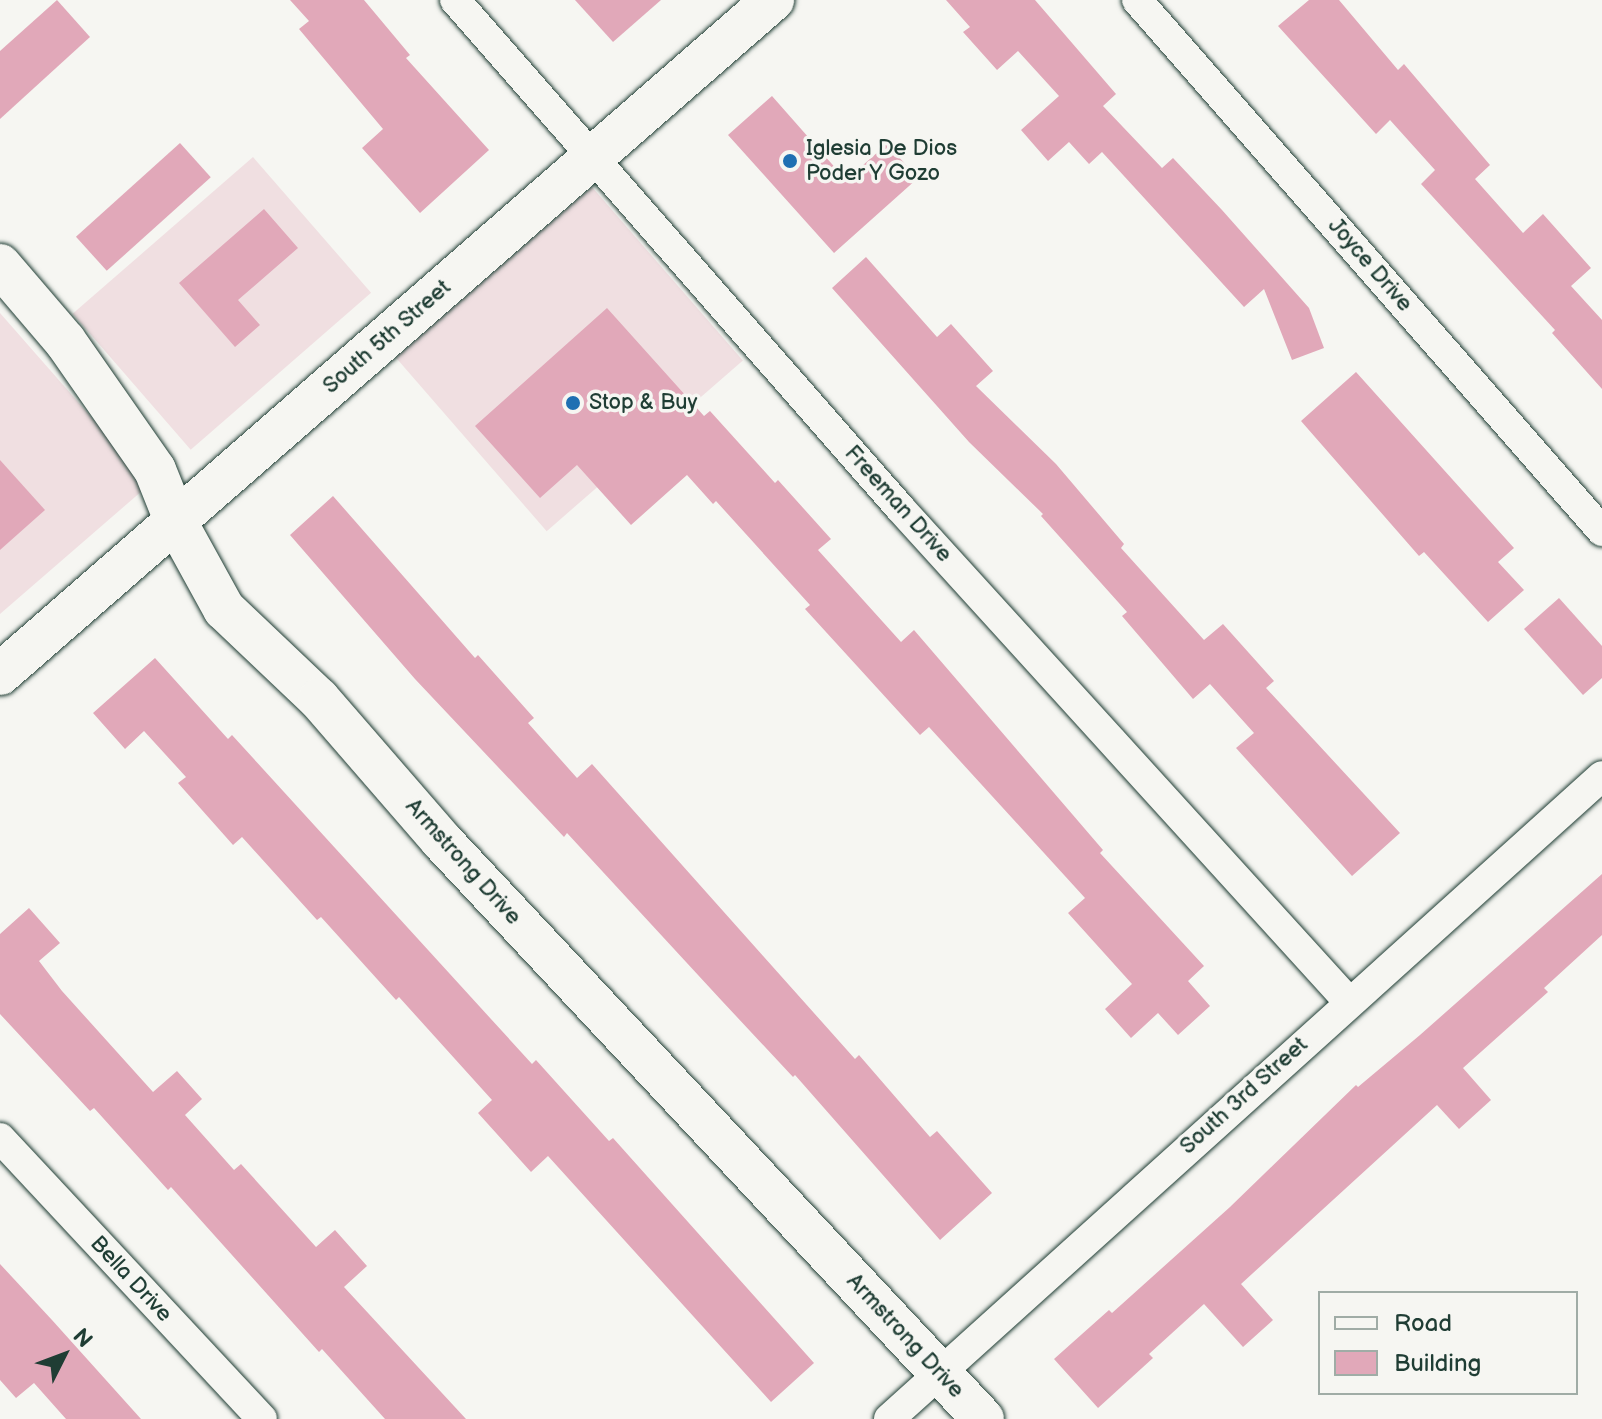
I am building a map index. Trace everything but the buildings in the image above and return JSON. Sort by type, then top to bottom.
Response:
[{"type":"street","name":"Freeman Drive","points":[[455,0],[900,508],[1349,1002]]},
{"type":"street","name":"South 5th Street","points":[[0,674],[773,0]]},
{"type":"street","name":"Joyce Drive","points":[[1137,0],[1602,531]]},
{"type":"street","name":"Armstrong Drive","points":[[0,265],[65,341],[155,470],[175,520],[224,609],[319,699],[441,840],[983,1419]]},
{"type":"street","name":"South 3rd Street","points":[[889,1419],[1602,776]]},
{"type":"street","name":"Bella Drive","points":[[0,1138],[262,1419]]},
{"type":"shaded area","points":[[253,157],[371,293],[191,450],[73,314]]},
{"type":"shaded area","points":[[592,187],[743,361],[547,531],[396,358]]},
{"type":"shaded area","points":[[0,313],[150,484],[0,614]]},
{"type":"place","name":"Iglesia De Dios Poder Y Gozo","points":[[790,161]]},
{"type":"place","name":"Stop & Buy","points":[[573,403]]}]
